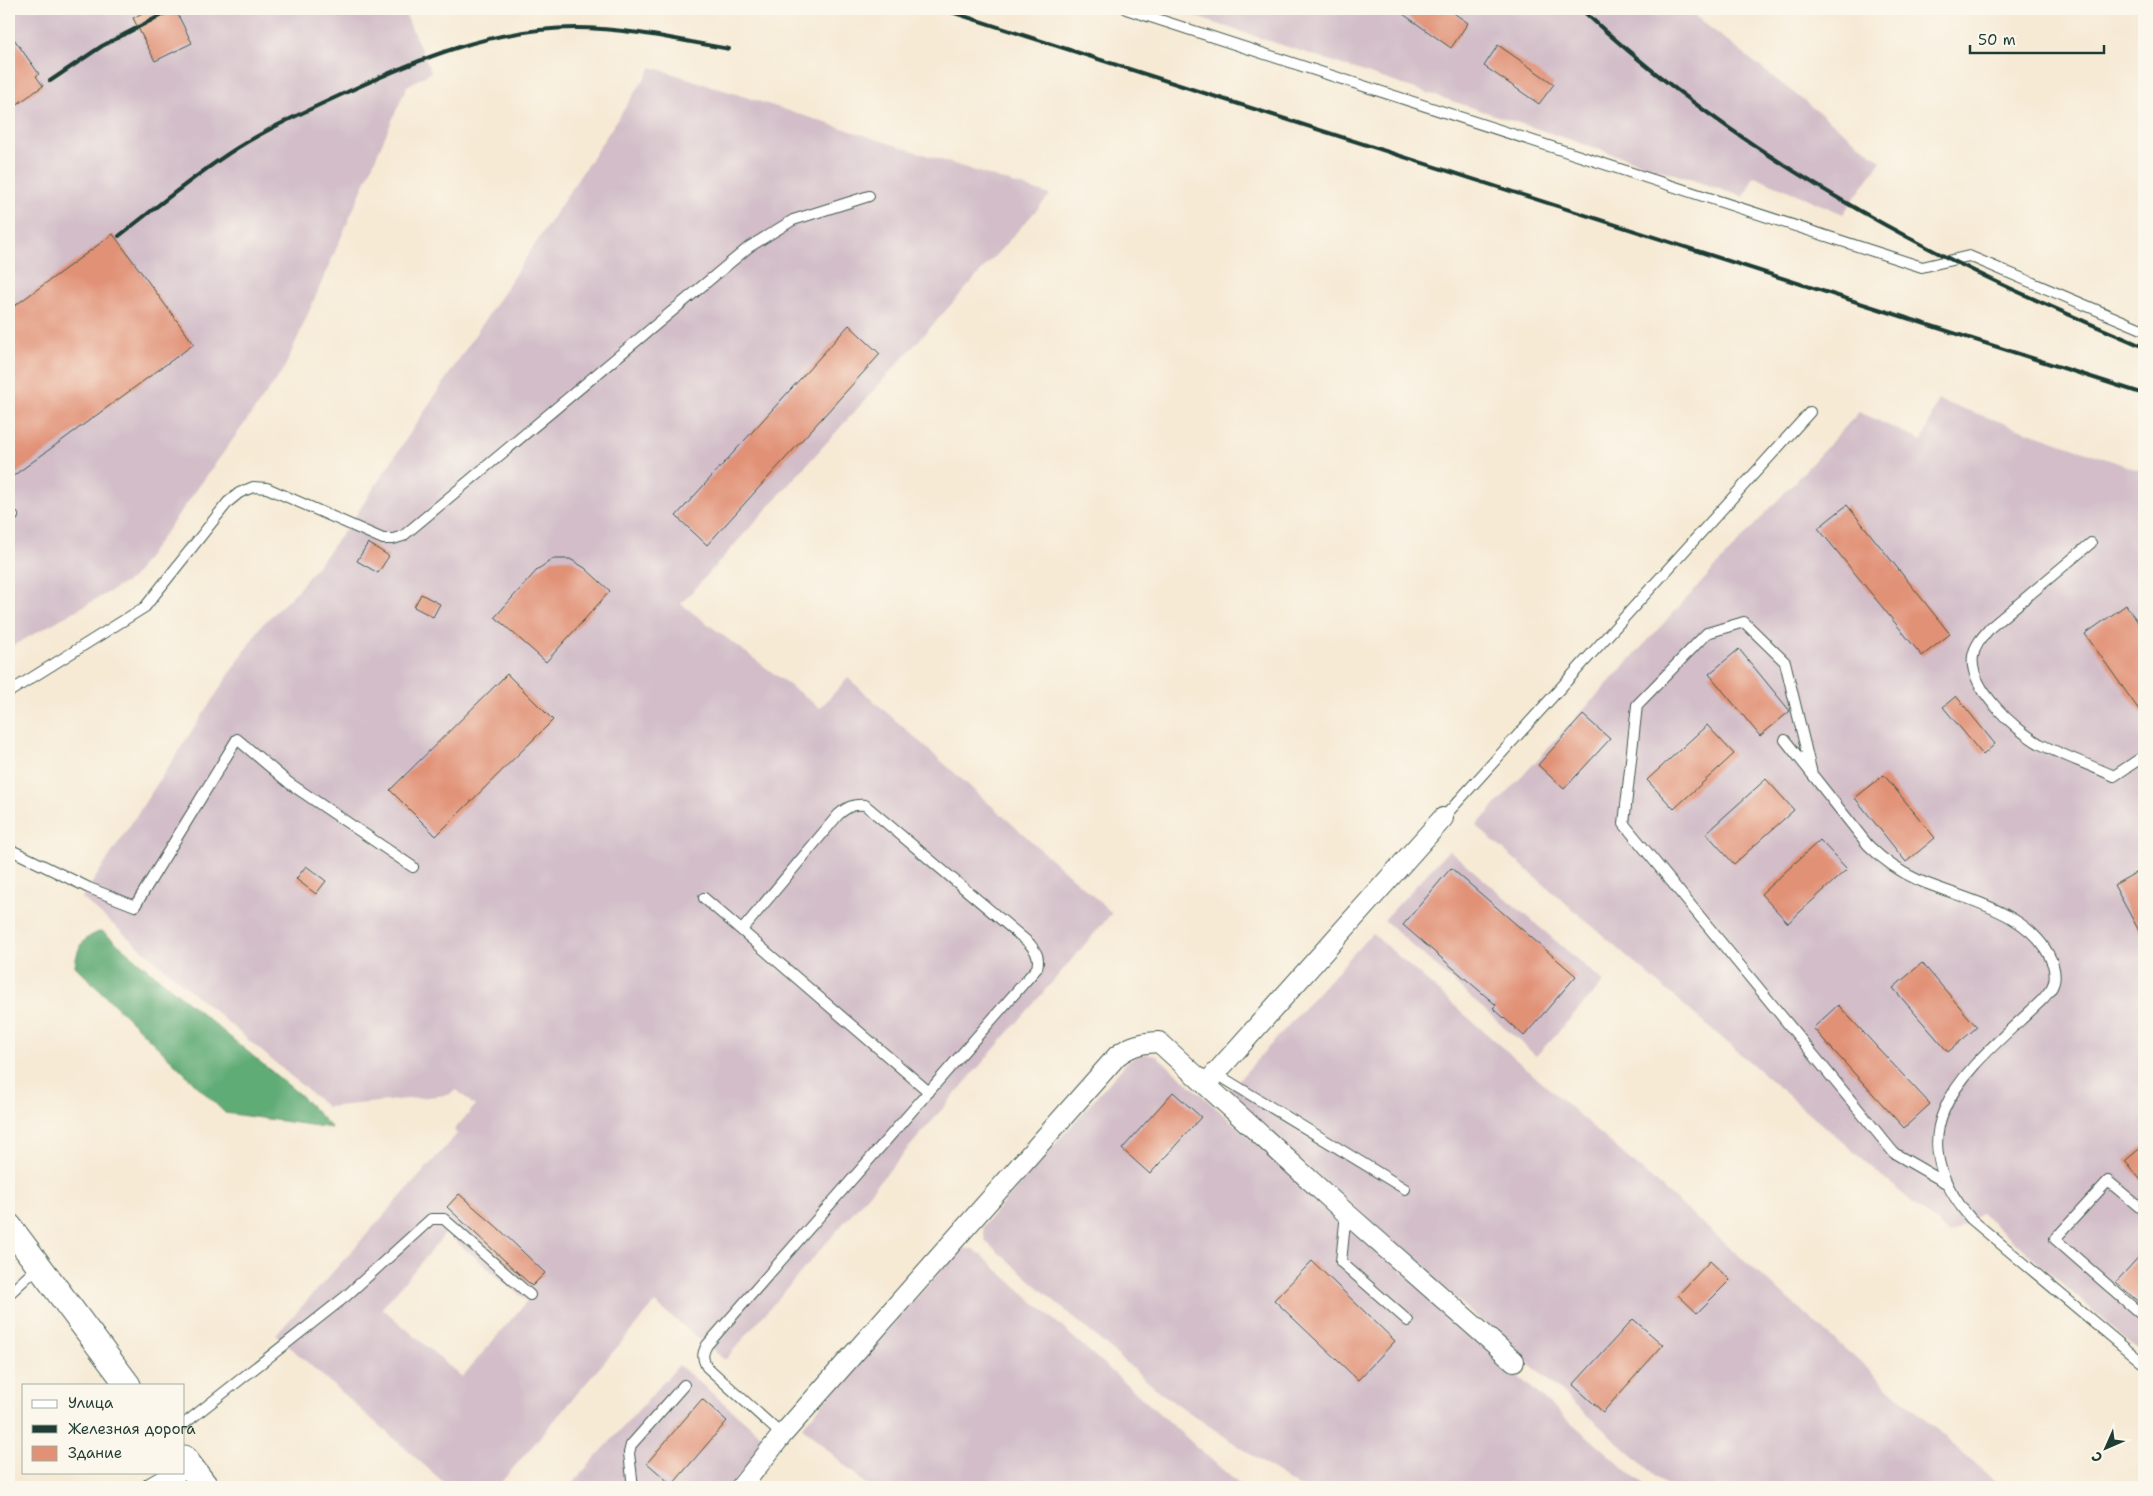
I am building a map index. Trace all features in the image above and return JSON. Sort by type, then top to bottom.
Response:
[{"type":"street","points":[[1210,1078],[1443,818]]},
{"type":"street","points":[[741,1487],[782,1435],[1117,1056],[1129,1046],[1142,1042],[1158,1042],[1210,1078],[1346,1213],[1514,1361]]},
{"type":"street","points":[[9,1226],[127,1384]]},
{"type":"street","points":[[185,1467],[206,1487]]},
{"type":"street","points":[[152,1487],[172,1474]]},
{"type":"lane","points":[[1126,9],[1922,267],[1969,256],[2144,330]]},
{"type":"lane","points":[[9,692],[145,607],[216,516],[239,493],[254,487],[267,488],[383,539],[393,540],[403,536],[749,247],[793,220],[869,196]]},
{"type":"lane","points":[[1443,818],[1810,412]]},
{"type":"lane","points":[[2091,543],[1991,627],[1980,640],[1973,656],[1975,672],[1979,686],[1997,708],[2039,743],[2114,776],[2144,756]]},
{"type":"lane","points":[[1812,774],[1785,662],[1744,622],[1707,633],[1637,705],[1624,824],[1894,1153],[1946,1183]]},
{"type":"lane","points":[[9,849],[88,888],[135,906],[237,739],[289,783],[413,867]]},
{"type":"lane","points":[[1785,740],[1868,845],[1882,859],[1918,880],[1997,911],[2022,926],[2037,938],[2049,954],[2055,973],[2053,986],[2044,999],[1966,1074],[1954,1090],[1941,1115],[1936,1136],[1938,1159],[1946,1183],[1956,1202],[1971,1219],[2144,1364]]},
{"type":"lane","points":[[742,930],[838,814],[856,804],[865,805],[1029,943],[1037,952],[1039,960],[1037,968],[707,1345],[703,1353],[703,1360],[707,1367],[782,1435]]},
{"type":"lane","points":[[704,898],[928,1092]]},
{"type":"lane","points":[[1210,1078],[1405,1189]]},
{"type":"lane","points":[[2144,1211],[2108,1181],[2055,1239],[2144,1317]]},
{"type":"lane","points":[[1346,1213],[1341,1262],[1408,1321]]},
{"type":"lane","points":[[185,1423],[338,1303],[431,1220],[444,1219],[530,1295]]},
{"type":"lane","points":[[9,1294],[39,1266]]},
{"type":"lane","points":[[633,1487],[631,1445],[684,1385]]},
{"type":"shaded area","points":[[9,9],[403,9],[431,72],[407,86],[284,369],[132,579],[9,648]]},
{"type":"shaded area","points":[[1172,9],[1686,9],[1881,161],[1843,214],[1754,176],[1744,197]]},
{"type":"shaded area","points":[[652,67],[1050,195],[681,604],[820,708],[848,678],[1112,913],[725,1360],[655,1303],[497,1487],[449,1487],[276,1335],[457,1134],[454,1130],[475,1106],[457,1090],[448,1095],[327,1107],[82,898],[261,626],[297,591],[350,524]],"holes":[[[446,1233],[527,1301],[462,1377],[382,1308]]]},
{"type":"shaded area","points":[[1938,400],[2144,472],[2144,1355],[1981,1213],[1949,1234],[1476,826],[1859,412],[1922,441]]},
{"type":"shaded area","points":[[1449,850],[1604,982],[1536,1056],[1384,920]]},
{"type":"shaded area","points":[[1372,933],[2002,1487],[1668,1487],[1226,1094]]},
{"type":"shaded area","points":[[1142,1054],[1156,1055],[1462,1324],[1514,1373],[1646,1487],[1298,1487],[1161,1393],[985,1241],[983,1226],[1129,1060]]},
{"type":"shaded area","points":[[961,1248],[974,1249],[1242,1487],[869,1487],[802,1427]]},
{"type":"shaded area","points":[[679,1365],[768,1441],[729,1487],[569,1487]]},
{"type":"green space","points":[[102,931],[300,1095],[332,1128],[225,1113],[75,966],[82,943],[90,936]]},
{"type":"building","points":[[150,9],[175,9],[192,43],[155,61],[133,18]]},
{"type":"building","points":[[1396,9],[1448,9],[1468,23],[1451,48]]},
{"type":"building","points":[[9,32],[39,74],[36,76],[43,86],[9,110]]},
{"type":"building","points":[[1498,45],[1554,84],[1539,104],[1484,66]]},
{"type":"building","points":[[113,234],[194,344],[9,479],[9,310]]},
{"type":"building","points":[[849,325],[880,354],[707,545],[676,516]]},
{"type":"building","points":[[1847,505],[1950,634],[1922,656],[1818,528]]},
{"type":"building","points":[[368,543],[389,556],[378,573],[357,561]]},
{"type":"building","points":[[553,559],[570,559],[585,568],[610,591],[546,662],[495,617],[538,569]]},
{"type":"building","points":[[421,594],[440,604],[433,617],[414,607]]},
{"type":"building","points":[[2126,605],[2144,631],[2144,717],[2085,634]]},
{"type":"building","points":[[1739,649],[1790,711],[1760,736],[1709,674]]},
{"type":"building","points":[[507,674],[553,720],[436,836],[390,790]]},
{"type":"building","points":[[1956,696],[1995,744],[1983,755],[1943,707]]},
{"type":"building","points":[[1583,715],[1610,739],[1564,789],[1538,765]]},
{"type":"building","points":[[1707,725],[1734,754],[1674,809],[1647,780]]},
{"type":"building","points":[[1884,775],[1935,838],[1906,862],[1855,798]]},
{"type":"building","points":[[1766,779],[1794,810],[1734,864],[1706,833]]},
{"type":"building","points":[[1820,840],[1847,869],[1788,923],[1761,894]]},
{"type":"building","points":[[306,866],[326,881],[316,894],[296,879]]},
{"type":"building","points":[[1451,868],[1576,976],[1524,1036],[1493,1008],[1496,1005],[1403,925]]},
{"type":"building","points":[[2144,868],[2144,940],[2114,885]]},
{"type":"building","points":[[1922,963],[1977,1027],[1948,1052],[1893,988]]},
{"type":"building","points":[[1838,1005],[1930,1104],[1904,1128],[1813,1028]]},
{"type":"building","points":[[1173,1092],[1201,1117],[1150,1174],[1122,1149]]},
{"type":"building","points":[[2144,1145],[2144,1184],[2125,1161]]},
{"type":"building","points":[[459,1194],[545,1273],[532,1286],[447,1207]]},
{"type":"building","points":[[2144,1251],[2144,1307],[2116,1282]]},
{"type":"building","points":[[1312,1261],[1395,1341],[1358,1380],[1274,1300]]},
{"type":"building","points":[[1710,1261],[1730,1280],[1697,1313],[1678,1295]]},
{"type":"building","points":[[1633,1319],[1663,1345],[1603,1412],[1573,1385]]},
{"type":"building","points":[[702,1399],[727,1421],[672,1485],[647,1463]]},
{"type":"railway","points":[[50,81],[102,46],[173,9]]},
{"type":"railway","points":[[942,9],[2144,394]]},
{"type":"railway","points":[[1581,9],[1671,85],[1767,154],[1817,185],[1919,243],[1972,270],[2144,347]]},
{"type":"railway","points":[[119,236],[207,168],[263,133],[372,80],[428,57],[457,48],[515,33],[545,29],[576,28],[633,32],[729,49]]}]
